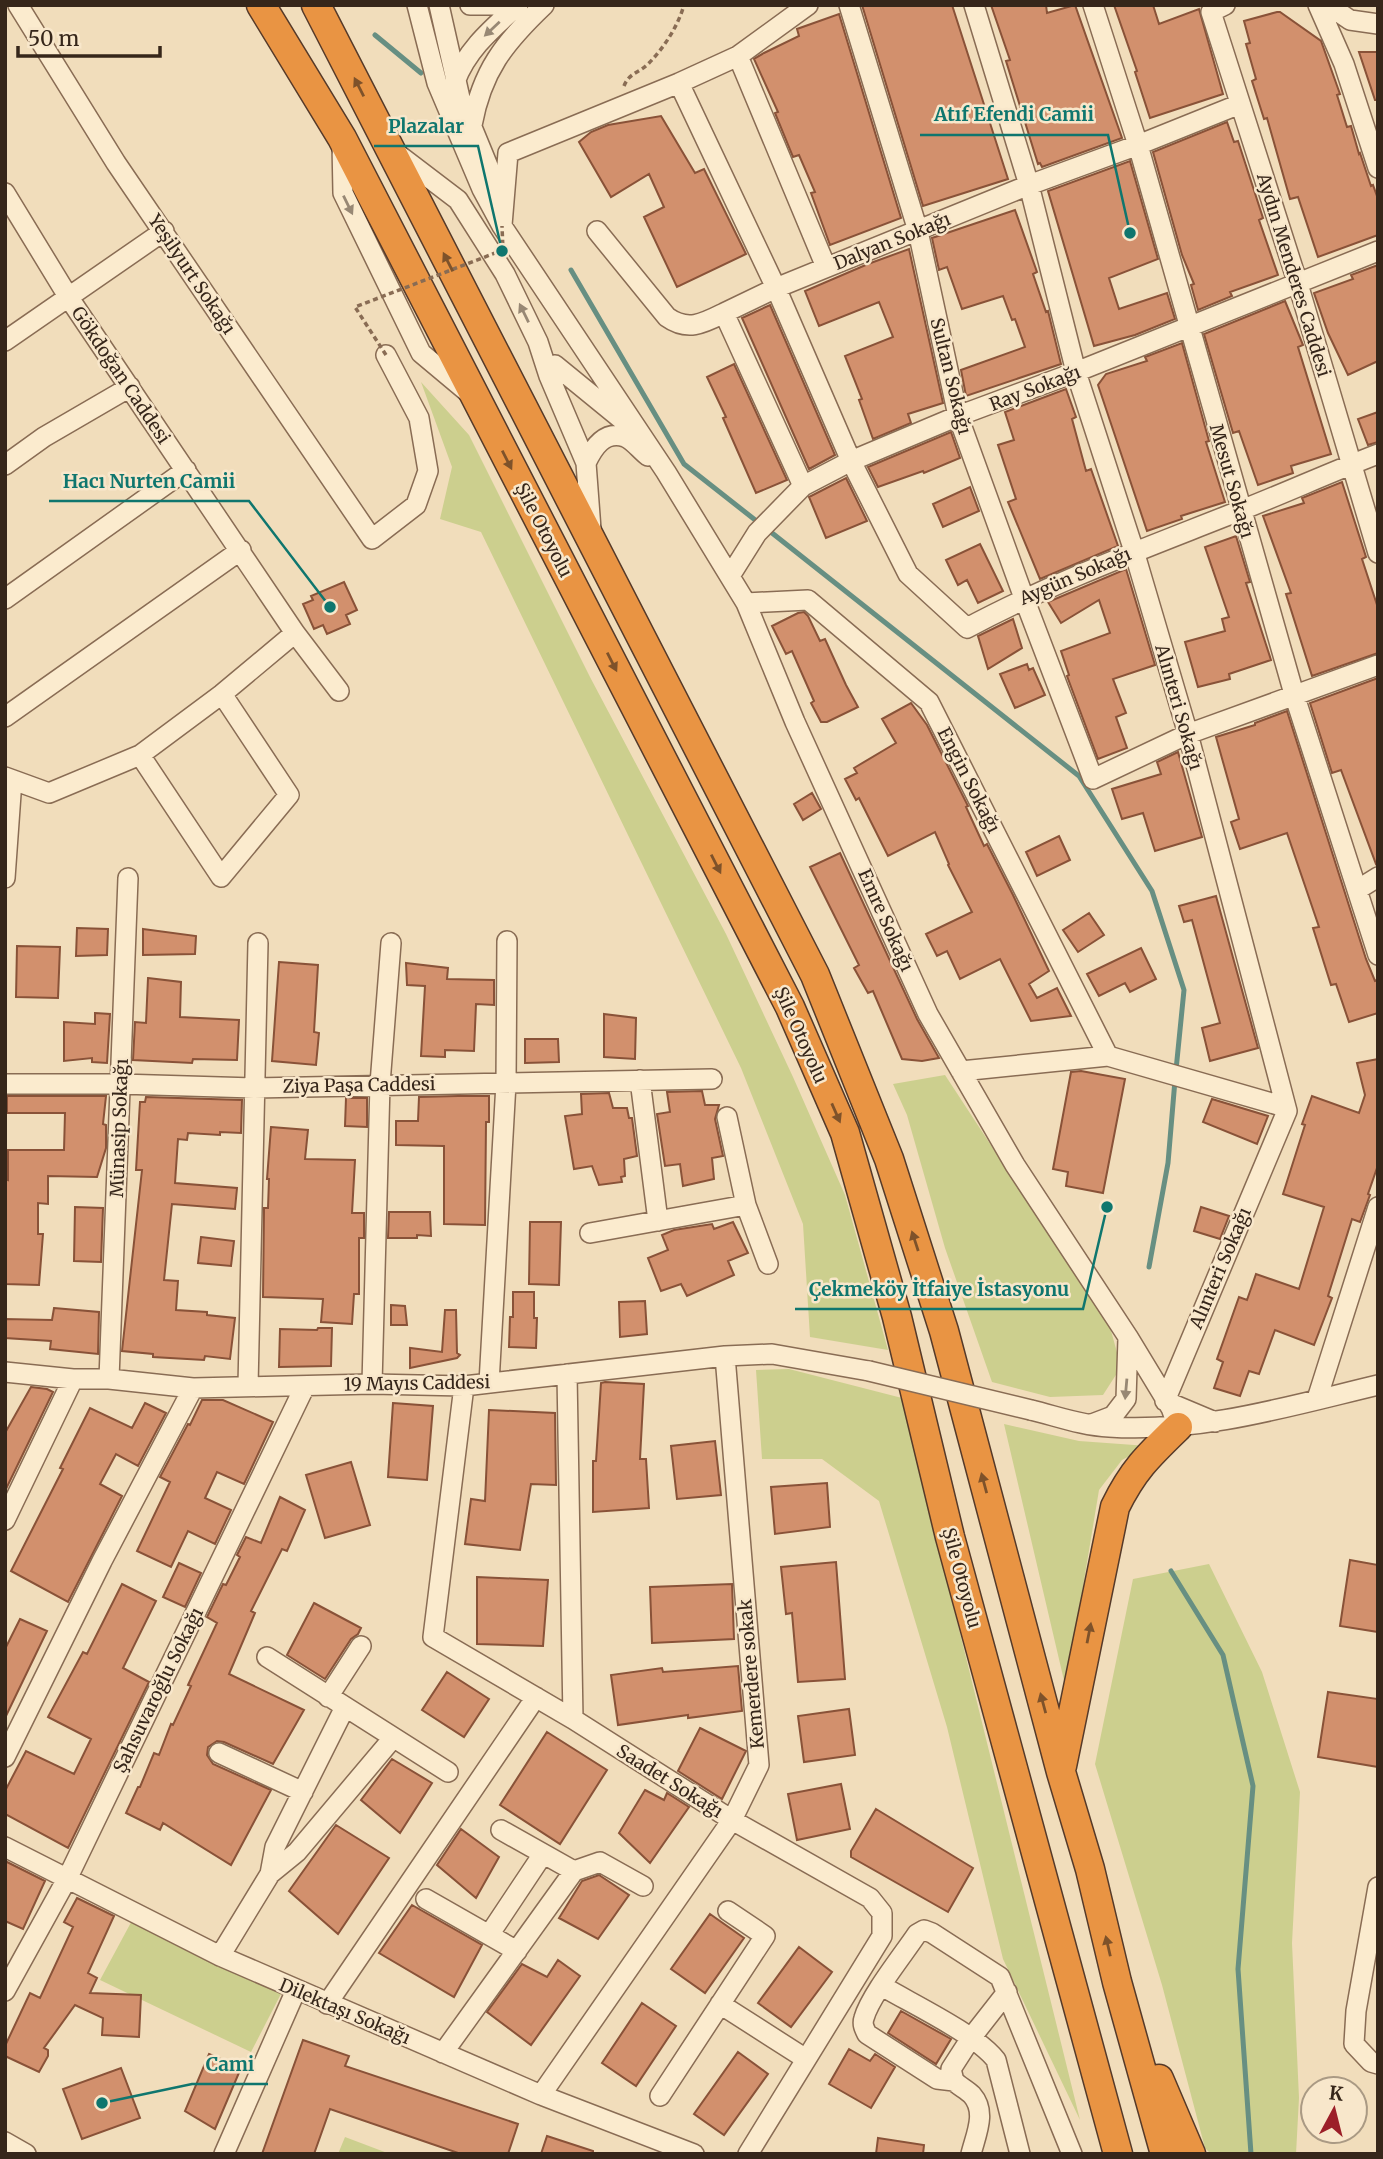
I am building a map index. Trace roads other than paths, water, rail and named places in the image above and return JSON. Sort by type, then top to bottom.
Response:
[{"type":"highway","name":"Şile Otoyolu","points":[[261,5],[342,138],[790,1007],[845,1133],[897,1317],[954,1551],[1117,2152]]},
{"type":"highway","name":"Şile Otoyolu","points":[[316,5],[815,975],[889,1159],[944,1331],[1061,1772],[1090,1869],[1116,1982],[1165,2154]]},
{"type":"highway","points":[[1061,1772],[1115,1507],[1128,1479],[1151,1452],[1178,1427]]},
{"type":"highway","points":[[1116,1982],[1191,2154]]},
{"type":"street","name":"Yeşilyurt Sokağı","points":[[18,5],[116,163],[372,538],[416,505],[428,471],[419,418],[386,355]]},
{"type":"street","points":[[417,5],[447,81],[460,98],[495,183],[502,226]]},
{"type":"street","points":[[425,5],[434,37],[440,45],[459,53],[500,54]]},
{"type":"street","points":[[439,5],[459,53]]},
{"type":"street","points":[[470,5],[496,5]]},
{"type":"street","points":[[518,5],[459,53],[447,81],[447,107],[482,188],[502,226],[562,315],[574,345],[574,354],[573,361],[564,368],[555,365]]},
{"type":"street","points":[[472,125],[477,99],[486,76],[513,36],[544,5]]},
{"type":"street","points":[[502,226],[508,153],[738,56],[808,5]]},
{"type":"street","name":"Sultan Sokağı","points":[[849,5],[918,231],[958,416],[1093,779],[1188,734]]},
{"type":"street","name":"Alınteri Sokağı","points":[[974,5],[1029,185],[1076,372],[1134,551],[1188,734],[1287,1111],[1165,1401]]},
{"type":"street","name":"Mesut Sokağı","points":[[1093,5],[1138,145],[1294,694],[1378,955]]},
{"type":"street","points":[[1318,5],[1344,64],[1378,168]]},
{"type":"street","points":[[1328,5],[1350,20],[1378,24]]},
{"type":"street","name":"Aydın Menderes Caddesi","points":[[1215,8],[1240,104],[1298,284],[1378,554]]},
{"type":"street","points":[[738,56],[826,267]]},
{"type":"street","points":[[679,83],[776,288],[851,461]]},
{"type":"street","name":"Dalyan Sokağı","points":[[597,231],[673,322],[699,325],[826,267],[1240,104]]},
{"type":"street","points":[[390,148],[458,200],[505,274],[550,362],[643,437]]},
{"type":"street","name":"Gökdoğan Caddesi","points":[[5,193],[69,298],[295,633],[339,691]]},
{"type":"street","points":[[5,341],[164,231]]},
{"type":"street","name":"Ray Sokağı","points":[[730,576],[757,533],[803,486],[851,461],[958,416],[1076,372],[1378,251]]},
{"type":"street","points":[[724,313],[803,486]]},
{"type":"street","name":"Emre Sokağı","points":[[562,315],[667,471],[746,603],[795,722],[928,1014],[1015,1164],[1128,1337],[1174,1415],[1178,1427]]},
{"type":"street","points":[[538,342],[549,376],[586,464],[592,541]]},
{"type":"street","points":[[5,465],[44,436],[130,387]]},
{"type":"street","points":[[586,464],[594,445],[600,440],[625,437],[667,471]]},
{"type":"street","name":"Aygün Sokağı","points":[[851,461],[908,574],[967,628],[1024,598],[1134,551],[1378,454]]},
{"type":"street","points":[[8,591],[186,470]]},
{"type":"street","points":[[5,717],[241,550]]},
{"type":"street","name":"Engin Sokağı","points":[[746,603],[808,600],[929,702],[1108,1056]]},
{"type":"street","points":[[5,878],[9,779],[49,793],[140,755],[222,694],[295,633]]},
{"type":"street","points":[[1188,734],[1378,665]]},
{"type":"street","points":[[140,755],[221,877],[289,795],[222,694]]},
{"type":"street","points":[[1357,890],[1378,877]]},
{"type":"street","name":"Münasip Sokağı","points":[[109,1379],[128,878]]},
{"type":"street","points":[[489,1383],[506,1083],[507,941]]},
{"type":"street","points":[[248,1386],[258,943]]},
{"type":"street","points":[[372,1384],[380,1084],[391,943]]},
{"type":"street","points":[[961,1072],[1108,1056],[1285,1107]]},
{"type":"street","name":"Ziya Paşa Caddesi","points":[[5,1084],[254,1088],[712,1079]]},
{"type":"street","points":[[640,1080],[658,1221]]},
{"type":"street","points":[[727,1116],[746,1205],[768,1264]]},
{"type":"street","points":[[590,1233],[746,1205]]},
{"type":"street","points":[[1317,1399],[1378,1208]]},
{"type":"street","points":[[1092,1424],[1113,1416],[1126,1399],[1128,1337]]},
{"type":"street","name":"19 Mayıs Caddesi","points":[[5,1372],[193,1388],[372,1384],[464,1386],[725,1356],[772,1354],[869,1371],[1107,1427],[1178,1427],[1215,1422],[1378,1385]]},
{"type":"street","name":"Kemerdere sokak","points":[[541,2095],[732,1820],[759,1765],[725,1356]]},
{"type":"street","points":[[566,1374],[573,1719]]},
{"type":"street","points":[[5,1520],[73,1379]]},
{"type":"street","name":"Şahsuvaroğlu Sokağı","points":[[5,1991],[68,1877],[305,1386]]},
{"type":"street","name":"Saadet Sokağı","points":[[464,1386],[433,1637],[573,1719],[732,1820],[870,1898],[882,1913],[882,1936],[748,2154]]},
{"type":"street","points":[[5,1757],[102,1561],[193,1388]]},
{"type":"street","points":[[1165,1401],[1215,1422]]},
{"type":"street","points":[[328,1697],[360,1646]]},
{"type":"street","points":[[267,1657],[447,1772]]},
{"type":"street","points":[[327,2004],[536,1697]]},
{"type":"street","points":[[270,1874],[275,1847],[345,1707]]},
{"type":"street","points":[[220,1956],[270,1874],[297,1852],[393,1738]]},
{"type":"street","points":[[219,1753],[303,1792]]},
{"type":"street","points":[[501,1830],[574,1871]]},
{"type":"street","name":"Dilektaşı Sokağı","points":[[5,1847],[220,1956],[327,2004],[541,2095],[694,2154]]},
{"type":"street","points":[[489,1935],[543,1854]]},
{"type":"street","points":[[443,2053],[574,1871],[600,1862],[643,1886]]},
{"type":"street","points":[[1378,1887],[1356,2011],[1354,2044],[1371,2063],[1378,2064]]},
{"type":"street","points":[[425,1899],[517,1951]]},
{"type":"street","points":[[660,2095],[765,1936],[728,1911]]},
{"type":"street","points":[[954,2081],[937,2079],[867,2034],[863,2020],[917,1934],[924,1930],[1000,1977],[1071,2153]]},
{"type":"street","points":[[882,1986],[990,2052],[996,2060],[1020,2154]]},
{"type":"street","points":[[224,2154],[296,1990]]},
{"type":"street","points":[[971,2154],[980,2120],[980,2107],[971,2094],[954,2081],[951,2074],[953,2064],[1007,1992]]},
{"type":"street","points":[[720,2004],[806,2059]]},
{"type":"street","points":[[1002,2088],[1002,2105],[1012,2154]]},
{"type":"street","points":[[5,2142],[26,2154]]},
{"type":"waterway","points":[[375,35],[421,73]]},
{"type":"waterway","points":[[571,270],[684,464],[759,523]]},
{"type":"waterway","points":[[767,529],[1079,776],[1152,891],[1184,990],[1176,1070]]},
{"type":"waterway","points":[[1149,1267],[1168,1163],[1175,1080]]},
{"type":"waterway","points":[[1171,1571],[1223,1655],[1253,1786],[1238,1969],[1251,2154]]},
{"type":"place","name":"Atıf Efendi Camii","points":[[1130,233]]},
{"type":"place","name":"Plazalar","points":[[502,251]]},
{"type":"place","name":"Hacı Nurten Camii","points":[[330,607]]},
{"type":"place","name":"Çekmeköy İtfaiye İstasyonu","points":[[1107,1207]]},
{"type":"place","name":"Cami","points":[[102,2103]]}]
